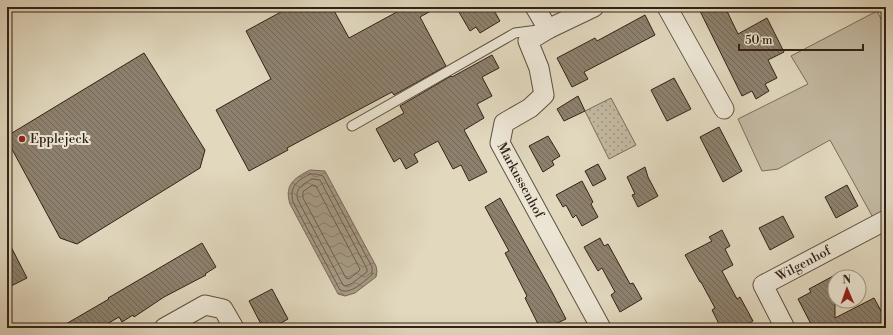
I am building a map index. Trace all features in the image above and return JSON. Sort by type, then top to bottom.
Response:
[{"type":"street","points":[[534,7],[548,29],[594,7]]},
{"type":"street","points":[[667,7],[724,109]]},
{"type":"street","name":"Markussenhof","points":[[548,29],[528,41],[539,68],[544,95],[530,108],[504,123],[500,143],[601,328]]},
{"type":"street","name":"Wilgenhof","points":[[785,328],[763,285],[886,220]]},
{"type":"street","points":[[164,328],[205,305],[223,309],[234,328]]},
{"type":"lane","points":[[352,126],[515,33],[548,29]]},
{"type":"shaded area","points":[[877,11],[886,29],[886,241],[830,140],[778,169],[762,171],[738,119],[808,84],[791,56]]},
{"type":"shaded area","points":[[611,98],[636,145],[609,159],[585,111]]},
{"type":"water","points":[[310,170],[325,171],[376,266],[376,277],[355,293],[345,296],[338,294],[290,204],[288,197],[289,187],[295,179]]},
{"type":"building","points":[[290,7],[332,7],[349,38],[406,7],[438,7],[420,17],[446,66],[394,95],[392,92],[287,148],[288,150],[249,171],[216,110],[271,79],[246,31]]},
{"type":"building","points":[[456,7],[492,7],[500,21],[480,33],[476,27],[470,31]]},
{"type":"building","points":[[698,7],[725,7],[738,34],[767,18],[784,52],[768,60],[777,78],[765,84],[769,91],[756,99],[752,91],[742,96]]},
{"type":"building","points":[[645,15],[655,35],[584,72],[588,79],[572,87],[557,58],[595,38],[597,41]]},
{"type":"building","points":[[144,53],[205,150],[200,168],[77,244],[60,238],[7,140],[7,136]]},
{"type":"building","points":[[492,55],[499,68],[482,77],[492,96],[477,104],[484,118],[464,130],[487,172],[469,181],[461,165],[453,169],[438,141],[414,154],[418,162],[406,169],[400,158],[394,162],[376,129],[404,113],[400,106],[451,76],[452,77]]},
{"type":"building","points":[[674,78],[691,109],[667,121],[651,90]]},
{"type":"building","points":[[578,96],[585,111],[564,121],[557,109]]},
{"type":"building","points":[[719,127],[742,171],[723,182],[700,137]]},
{"type":"building","points":[[548,136],[560,156],[552,161],[554,165],[543,172],[529,146]]},
{"type":"building","points":[[598,164],[606,179],[593,186],[585,171]]},
{"type":"building","points":[[645,167],[648,177],[658,196],[638,207],[632,195],[635,194],[627,177]]},
{"type":"building","points":[[582,181],[593,202],[591,204],[598,217],[582,226],[576,215],[573,218],[566,205],[563,207],[556,195]]},
{"type":"building","points":[[847,185],[858,206],[836,218],[825,197]]},
{"type":"building","points":[[500,198],[566,319],[547,328],[540,328],[525,298],[527,296],[505,253],[509,251],[485,207]]},
{"type":"building","points":[[783,216],[794,237],[770,250],[759,228]]},
{"type":"building","points":[[722,230],[730,246],[725,249],[733,265],[722,271],[737,299],[740,297],[753,321],[741,328],[721,328],[712,310],[715,308],[685,255],[712,241],[709,237]]},
{"type":"building","points":[[600,238],[604,246],[608,244],[630,284],[633,283],[642,299],[620,312],[611,295],[615,292],[602,268],[598,271],[584,247]]},
{"type":"building","points":[[7,239],[27,278],[7,288]]},
{"type":"building","points":[[202,243],[216,267],[205,274],[206,275],[164,297],[134,317],[133,315],[122,322],[119,317],[100,328],[59,328],[109,299],[108,298]]},
{"type":"building","points":[[827,279],[827,309],[835,309],[835,318],[853,309],[867,309],[867,302],[874,298],[886,320],[886,328],[813,328],[798,299],[811,292],[809,289]]},
{"type":"building","points":[[272,289],[288,319],[272,328],[263,328],[249,301]]},
{"type":"place","name":"Epplejeck","points":[[22,139]]}]
